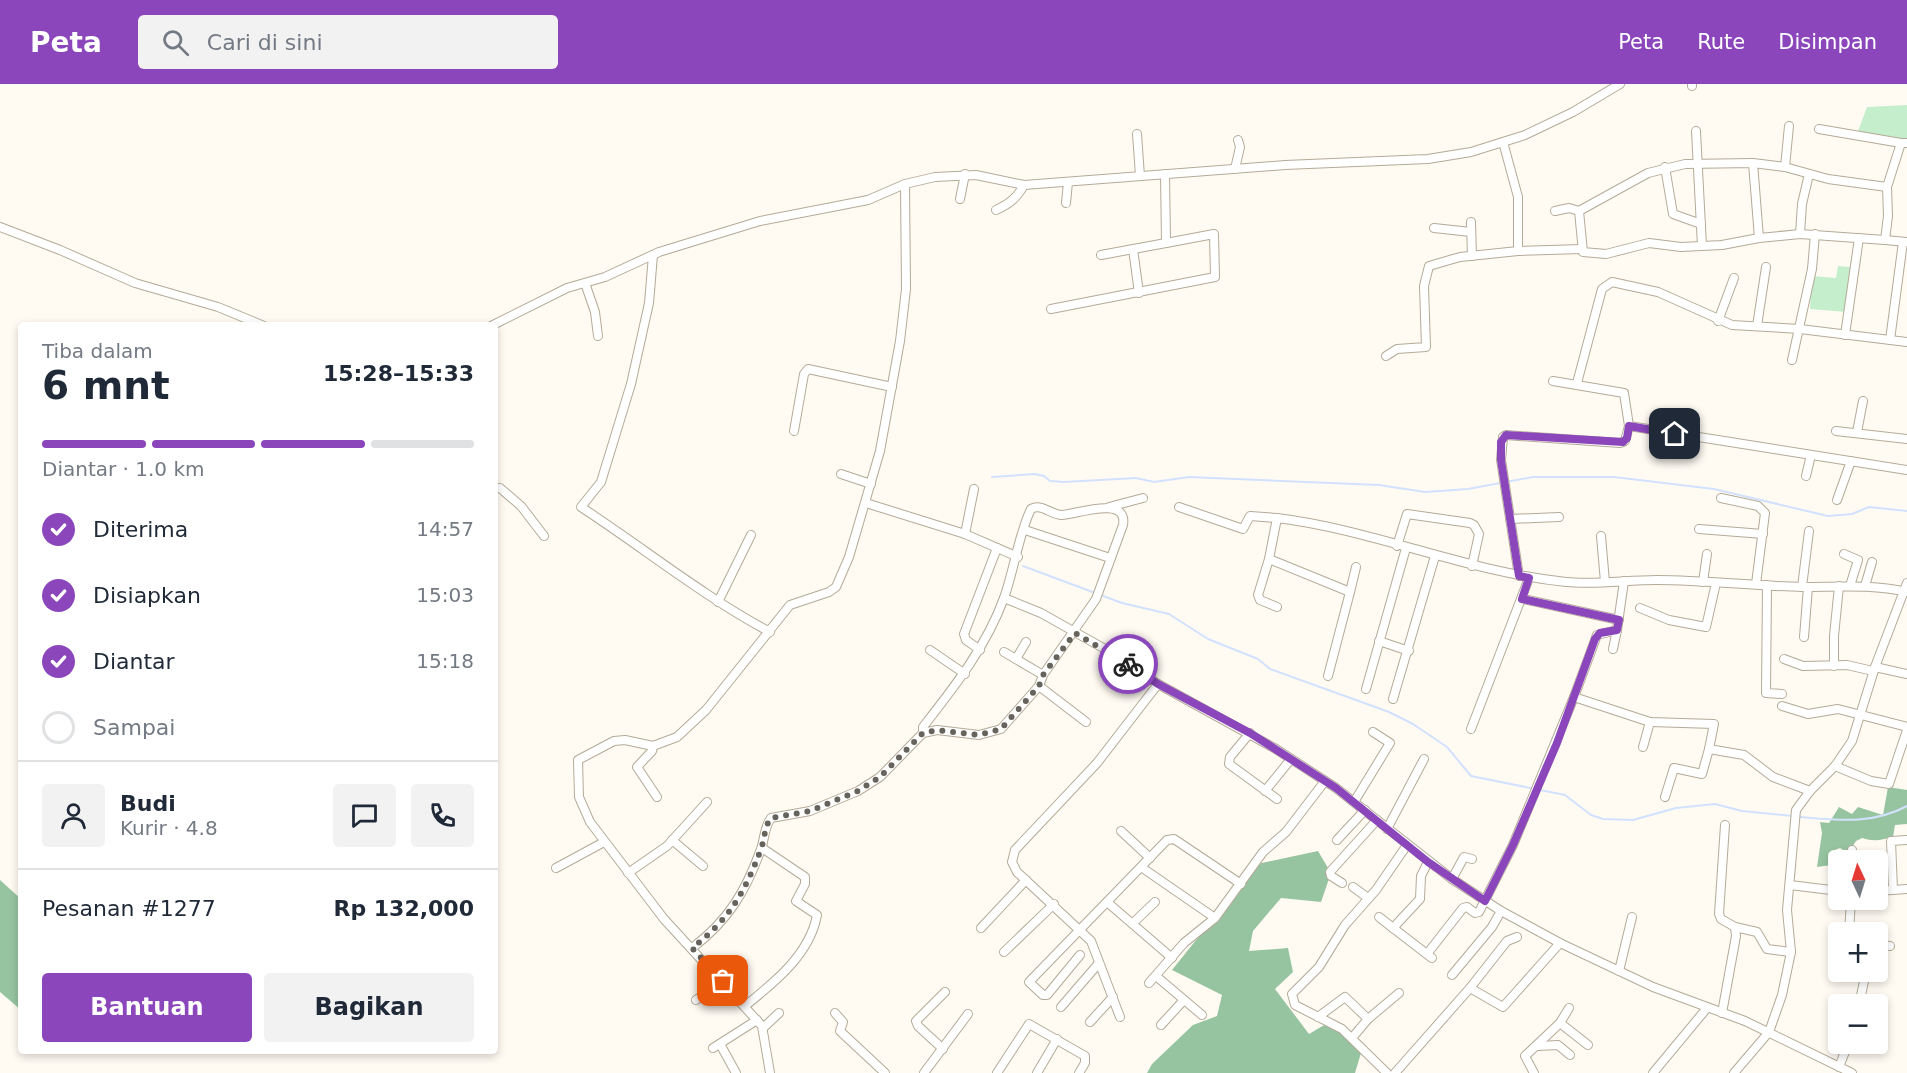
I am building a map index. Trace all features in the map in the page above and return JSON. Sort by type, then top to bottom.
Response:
[{"type":"street","points":[[498,322],[567,288],[606,277],[653,255],[760,221],[868,200],[905,184],[935,177],[965,174],[1024,185],[1235,169],[1428,159],[1471,152],[1503,142],[1574,112],[1620,84]]},
{"type":"street","points":[[1785,167],[1789,126]]},
{"type":"street","points":[[1819,129],[1904,143],[1887,186],[1888,216],[1885,240]]},
{"type":"street","points":[[1696,131],[1702,246]]},
{"type":"street","points":[[1137,134],[1140,176]]},
{"type":"street","points":[[1235,169],[1240,147],[1238,140]]},
{"type":"street","points":[[1503,142],[1518,197],[1518,251]]},
{"type":"street","points":[[1579,211],[1628,182],[1665,167],[1697,163],[1753,163],[1785,167],[1837,181],[1887,186]]},
{"type":"street","points":[[1753,163],[1759,238]]},
{"type":"street","points":[[1665,167],[1673,214],[1701,224]]},
{"type":"street","points":[[960,199],[965,174]]},
{"type":"street","points":[[1165,174],[1166,243]]},
{"type":"street","points":[[1800,234],[1802,204],[1809,174]]},
{"type":"street","points":[[1066,203],[1068,182]]},
{"type":"street","points":[[771,1073],[763,1028],[723,981],[664,919],[604,842],[579,800],[579,758],[614,741],[625,740],[653,746],[672,740],[690,727],[790,605],[835,589],[849,557],[866,503],[892,387],[906,289],[905,184]]},
{"type":"street","points":[[996,210],[1008,205],[1018,196],[1024,185]]},
{"type":"street","points":[[1555,211],[1571,208],[1579,211]]},
{"type":"street","points":[[1579,211],[1582,249],[1587,254],[1594,255],[1649,243],[1680,247],[1722,246],[1759,238],[1800,234],[1905,242],[1890,340]]},
{"type":"street","points":[[1471,222],[1472,256]]},
{"type":"street","points":[[0,227],[135,283],[218,307],[254,322]]},
{"type":"street","points":[[1434,228],[1471,231]]},
{"type":"street","points":[[1051,309],[1215,278],[1214,234],[1101,255]]},
{"type":"street","points":[[1792,360],[1812,269],[1815,234]]},
{"type":"street","points":[[1845,335],[1859,238]]},
{"type":"street","points":[[1133,249],[1139,293]]},
{"type":"street","points":[[1386,356],[1397,349],[1426,347],[1424,286],[1429,266],[1434,263],[1518,251],[1582,249]]},
{"type":"street","points":[[653,255],[649,303],[631,384],[602,482],[581,507],[718,602],[770,632]]},
{"type":"street","points":[[1757,326],[1766,267]]},
{"type":"street","points":[[1718,321],[1734,278]]},
{"type":"street","points":[[1577,383],[1605,286],[1620,282],[1658,292],[1718,321],[1732,325],[1800,329],[1907,342]]},
{"type":"street","points":[[585,283],[595,312],[598,336]]},
{"type":"street","points":[[794,431],[804,374],[808,369],[892,387]]},
{"type":"street","points":[[1519,576],[1501,460],[1503,437],[1506,435],[1623,442],[1627,438],[1629,426],[1624,393],[1577,383],[1553,381]]},
{"type":"street","points":[[1857,432],[1863,400]]},
{"type":"street","points":[[1629,426],[1907,470]]},
{"type":"street","points":[[1836,430],[1907,439]]},
{"type":"street","points":[[1806,476],[1811,455]]},
{"type":"street","points":[[1837,500],[1851,461]]},
{"type":"street","points":[[841,474],[871,484]]},
{"type":"street","points":[[501,488],[521,506],[544,536]]},
{"type":"street","points":[[965,534],[974,489]]},
{"type":"street","points":[[923,733],[923,727],[965,674],[980,650],[1004,598],[1018,557],[1029,512],[1034,506],[1064,515],[1108,508],[1143,498]]},
{"type":"street","points":[[1721,498],[1762,508],[1765,515],[1756,584]]},
{"type":"street","points":[[866,503],[965,534],[1018,557]]},
{"type":"street","points":[[1179,507],[1243,529],[1250,516],[1323,525],[1472,566],[1529,578],[1605,582],[1865,586],[1906,589],[1874,669],[1852,741],[1836,766],[1810,791],[1796,810],[1792,832],[1787,910],[1791,952],[1778,1012],[1769,1032],[1736,1072]]},
{"type":"street","points":[[692,948],[728,915],[762,848],[767,824],[771,818],[810,811],[858,791],[880,777],[923,733],[937,730],[969,735],[990,734],[1001,729],[1039,686],[1043,675],[1075,633],[1096,599],[1124,520],[1120,513],[1108,508]]},
{"type":"street","points":[[1366,689],[1402,547],[1407,514],[1470,523],[1477,528],[1479,534],[1472,566]]},
{"type":"street","points":[[1510,519],[1559,517]]},
{"type":"street","points":[[1277,518],[1258,598],[1277,608]]},
{"type":"street","points":[[1699,529],[1763,534]]},
{"type":"street","points":[[1025,530],[1110,558]]},
{"type":"street","points":[[1804,637],[1809,531]]},
{"type":"street","points":[[718,602],[751,535]]},
{"type":"street","points":[[1601,536],[1605,582]]},
{"type":"street","points":[[980,650],[966,640],[964,634],[997,548]]},
{"type":"street","points":[[1703,582],[1707,554]]},
{"type":"street","points":[[1844,554],[1858,560],[1850,586]]},
{"type":"street","points":[[1393,699],[1409,651],[1435,556]]},
{"type":"street","points":[[1269,559],[1350,592]]},
{"type":"street","points":[[1865,586],[1872,562]]},
{"type":"street","points":[[1328,676],[1356,567]]},
{"type":"street","points":[[1471,729],[1529,578]]},
{"type":"street","points":[[1613,648],[1624,581]]},
{"type":"street","points":[[1640,608],[1670,620],[1706,627],[1716,583]]},
{"type":"street","points":[[1767,585],[1766,693],[1782,694]]},
{"type":"street","points":[[1834,666],[1834,636],[1839,586]]},
{"type":"street","points":[[1004,598],[1041,614],[1158,684],[1250,733],[1325,781],[1365,810],[1428,862],[1501,911],[1619,971],[1769,1032],[1852,1073]]},
{"type":"street","points":[[1522,599],[1619,620]]},
{"type":"street","points":[[1379,917],[1430,956],[1463,908],[1467,907],[1478,913],[1530,805],[1597,635],[1617,630]]},
{"type":"street","points":[[1379,641],[1409,651]]},
{"type":"street","points":[[1016,659],[1026,642]]},
{"type":"street","points":[[930,650],[965,674]]},
{"type":"street","points":[[1004,652],[1043,675]]},
{"type":"street","points":[[1784,659],[1803,666],[1847,665],[1907,674]]},
{"type":"street","points":[[1120,1017],[1091,941],[1080,928],[1026,880],[1012,862],[1016,850],[1104,755],[1158,684]]},
{"type":"street","points":[[1039,686],[1086,722]]},
{"type":"street","points":[[1574,697],[1650,722],[1714,724],[1702,774],[1674,768],[1665,797]]},
{"type":"street","points":[[1782,706],[1808,714],[1838,709],[1907,728],[1890,784],[1871,781],[1836,766]]},
{"type":"street","points":[[1643,747],[1650,722]]},
{"type":"street","points":[[1354,802],[1390,743],[1373,732]]},
{"type":"street","points":[[1250,733],[1229,762],[1231,767],[1277,799]]},
{"type":"street","points":[[653,746],[652,751],[637,767],[657,797]]},
{"type":"street","points":[[1709,750],[1744,755],[1773,777],[1810,791]]},
{"type":"street","points":[[1265,791],[1291,759]]},
{"type":"street","points":[[1387,829],[1424,759]]},
{"type":"street","points":[[1149,983],[1192,935],[1215,918],[1263,852],[1305,810],[1325,781]]},
{"type":"street","points":[[628,873],[672,840],[707,802]]},
{"type":"street","points":[[1337,840],[1365,810]]},
{"type":"street","points":[[1342,883],[1331,876],[1330,872],[1377,820]]},
{"type":"street","points":[[1725,825],[1720,919],[1735,927],[1757,932],[1767,949],[1791,952]]},
{"type":"street","points":[[1121,831],[1150,858]]},
{"type":"street","points":[[1080,955],[1047,995],[1043,995],[1029,982],[1167,840],[1174,839],[1241,884]]},
{"type":"street","points":[[672,840],[703,866]]},
{"type":"street","points":[[1893,890],[1891,841],[1907,840]]},
{"type":"street","points":[[556,868],[604,842]]},
{"type":"street","points":[[1387,1073],[1352,1038],[1295,1005],[1292,994],[1319,967],[1345,925],[1407,845]]},
{"type":"street","points":[[745,1006],[796,958],[810,938],[817,915],[796,901],[805,884],[805,877],[762,848]]},
{"type":"street","points":[[1452,879],[1464,857],[1472,859]]},
{"type":"street","points":[[1393,928],[1420,899],[1421,876],[1428,862]]},
{"type":"street","points":[[1141,867],[1215,918]]},
{"type":"street","points":[[981,928],[1026,880]]},
{"type":"street","points":[[1790,885],[1828,890]]},
{"type":"street","points":[[1353,887],[1368,898]]},
{"type":"street","points":[[1888,890],[1907,889]]},
{"type":"street","points":[[1107,902],[1172,958]]},
{"type":"street","points":[[1133,923],[1155,902]]},
{"type":"street","points":[[1004,952],[1054,904]]},
{"type":"street","points":[[1452,975],[1492,927],[1501,911]]},
{"type":"street","points":[[1619,971],[1632,917]]},
{"type":"street","points":[[1722,1013],[1736,936],[1735,927]]},
{"type":"street","points":[[1395,1073],[1508,941],[1517,937]]},
{"type":"street","points":[[1470,988],[1503,1007],[1560,943]]},
{"type":"street","points":[[1061,1007],[1099,963]]},
{"type":"street","points":[[1156,976],[1202,1015]]},
{"type":"street","points":[[696,1000],[723,981]]},
{"type":"street","points":[[943,1049],[918,1026],[916,1021],[945,992]]},
{"type":"street","points":[[1352,1038],[1368,1019],[1399,993]]},
{"type":"street","points":[[1090,1022],[1113,997]]},
{"type":"street","points":[[1318,1017],[1345,997],[1368,1019]]},
{"type":"street","points":[[1161,1024],[1183,1001]]},
{"type":"street","points":[[1534,1073],[1525,1057],[1560,1023],[1569,1008]]},
{"type":"street","points":[[1653,1073],[1707,1008]]},
{"type":"street","points":[[835,1012],[843,1022],[840,1030],[885,1073]]},
{"type":"street","points":[[763,1028],[779,1013]]},
{"type":"street","points":[[924,1073],[968,1014]]},
{"type":"street","points":[[736,1073],[716,1046],[757,1020]]},
{"type":"street","points":[[1560,1023],[1588,1045]]},
{"type":"street","points":[[997,1073],[1027,1024],[1032,1024],[1085,1056],[1085,1063],[1079,1073]]},
{"type":"street","points":[[1036,1073],[1057,1039]]},
{"type":"street","points":[[1538,1046],[1558,1045],[1570,1055]]},
{"type":"street","points":[[1839,1067],[1844,1054]]},
{"type":"green space","points":[[1907,105],[1907,139],[1858,131],[1867,107]]},
{"type":"green space","points":[[1838,266],[1850,267],[1846,312],[1810,309],[1812,276],[1836,278]]},
{"type":"green space","points":[[1888,787],[1907,790],[1907,824],[1895,825],[1893,837],[1878,840],[1862,838],[1856,841],[1850,850],[1840,848],[1828,850],[1828,865],[1817,867],[1822,833],[1820,822],[1829,823],[1839,807],[1852,814],[1858,807],[1883,815]]},
{"type":"green space","points":[[1318,851],[1331,873],[1321,902],[1281,898],[1253,931],[1249,951],[1288,948],[1293,972],[1275,989],[1309,1034],[1331,1021],[1361,1053],[1355,1073],[1147,1073],[1152,1064],[1193,1025],[1217,1016],[1222,995],[1172,970],[1257,864]]},
{"type":"green space","points":[[0,880],[18,896],[18,1007],[0,992]]},
{"type":"waterway","points":[[992,477],[1035,474],[1044,476],[1050,481],[1064,482],[1136,478],[1154,482],[1189,477],[1379,485],[1425,492],[1468,489],[1533,477],[1614,477],[1714,489],[1828,516],[1852,514],[1869,507],[1907,511]]},
{"type":"waterway","points":[[1023,566],[1122,603],[1169,614],[1208,639],[1258,659],[1270,669],[1389,712],[1413,724],[1447,747],[1471,776],[1565,795],[1591,815],[1603,819],[1633,820],[1676,808],[1715,804],[1742,811],[1793,816]]},
{"type":"waterway","points":[[1799,817],[1867,819],[1907,806]]},
{"type":"way so far","points":[[723,981],[692,948],[721,925],[731,911],[762,848],[767,824],[771,818],[779,814],[810,811],[858,791],[880,777],[923,733],[937,730],[979,735],[990,734],[1001,729],[1039,686],[1043,675],[1075,633],[1128,664]]},
{"type":"route","points":[[1128,664],[1158,684],[1250,733],[1336,788],[1428,862],[1485,901],[1494,878],[1513,845],[1564,727],[1595,639],[1600,633],[1617,630],[1619,620],[1522,599],[1529,578],[1519,576],[1501,460],[1503,437],[1506,435],[1623,442],[1627,438],[1629,426],[1675,434]]}]
